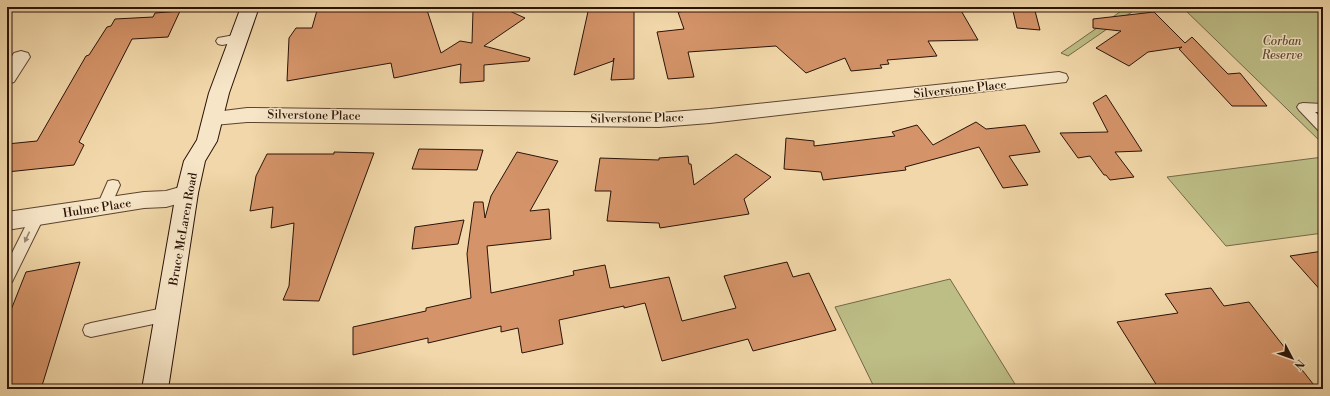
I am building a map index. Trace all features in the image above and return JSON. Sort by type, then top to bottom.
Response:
[{"type":"street","name":"Bruce McLaren Road","points":[[155,389],[187,193],[195,161],[207,141],[214,118],[231,40],[250,7]]},
{"type":"street","points":[[7,78],[20,57]]},
{"type":"street","name":"Silverstone Place","points":[[214,118],[247,114],[660,120],[710,116],[1059,78]]},
{"type":"street","name":"Hulme Place","points":[[7,221],[166,198],[187,193]]},
{"type":"lane","points":[[1323,108],[1303,107],[1323,127]]},
{"type":"lane","points":[[104,206],[113,185]]},
{"type":"lane","points":[[7,277],[37,217]]},
{"type":"lane","points":[[91,330],[168,314]]},
{"type":"green space","points":[[1127,7],[1139,7],[1068,56],[1061,53]]},
{"type":"green space","name":"Corban Reserve","points":[[1182,7],[1323,7],[1323,144]]},
{"type":"green space","points":[[1323,157],[1323,233],[1226,246],[1167,177]]},
{"type":"green space","points":[[950,279],[1018,389],[875,389],[835,307]]},
{"type":"building","points":[[318,7],[426,7],[441,53],[460,41],[472,43],[473,10],[503,8],[525,18],[484,46],[530,58],[529,61],[484,65],[484,81],[460,83],[461,64],[394,78],[391,63],[287,81],[289,38],[296,28],[312,28]]},
{"type":"building","points":[[589,7],[620,7],[622,9],[622,7],[634,8],[634,79],[611,80],[614,58],[613,61],[574,75]]},
{"type":"building","points":[[721,7],[959,7],[978,40],[928,41],[937,56],[887,60],[889,64],[880,65],[882,68],[851,71],[845,58],[806,73],[776,46],[688,52],[694,77],[668,79],[657,32],[684,29],[678,12]]},
{"type":"building","points":[[1012,7],[1034,7],[1040,30],[1017,28]]},
{"type":"building","points":[[180,11],[168,37],[132,39],[79,142],[84,145],[74,165],[7,172],[7,144],[37,141],[86,56],[89,55],[107,27],[111,26],[115,19],[153,17],[155,13]]},
{"type":"building","points":[[1154,12],[1185,43],[1192,37],[1228,74],[1240,73],[1267,106],[1232,106],[1179,49],[1182,47],[1148,52],[1129,66],[1096,48],[1121,31],[1093,28],[1093,19]]},
{"type":"building","points":[[1106,95],[1142,151],[1115,152],[1134,177],[1110,180],[1106,175],[1104,175],[1090,156],[1078,158],[1060,133],[1108,132],[1093,103]]},
{"type":"building","points":[[976,122],[986,129],[1025,125],[1040,152],[1009,156],[1028,185],[1003,188],[979,147],[905,167],[906,170],[823,180],[821,172],[784,169],[786,138],[814,141],[814,146],[895,136],[892,132],[917,125],[933,145]]},
{"type":"building","points":[[419,149],[483,150],[477,170],[412,169]]},
{"type":"building","points":[[334,152],[374,153],[319,301],[283,300],[289,286],[294,223],[271,228],[273,207],[250,211],[256,176],[267,154],[334,154]]},
{"type":"building","points":[[517,152],[558,161],[530,211],[549,209],[551,239],[487,246],[491,293],[574,275],[573,271],[605,265],[610,288],[669,277],[682,321],[736,308],[724,276],[787,262],[793,277],[809,273],[836,330],[753,351],[748,339],[662,361],[645,303],[559,320],[563,344],[522,353],[518,328],[501,332],[501,326],[428,343],[428,338],[353,355],[353,327],[426,311],[426,308],[471,298],[467,254],[474,202],[483,202],[485,218],[491,196]]},
{"type":"building","points":[[736,154],[771,177],[744,199],[749,214],[660,228],[659,223],[607,221],[611,191],[595,191],[600,158],[659,160],[659,158],[688,156],[689,164],[691,164],[694,185]]},
{"type":"building","points":[[464,220],[458,244],[412,249],[415,227]]},
{"type":"building","points":[[1323,251],[1323,293],[1290,256]]},
{"type":"building","points":[[80,262],[41,389],[7,389],[7,320],[26,272]]},
{"type":"building","points":[[1211,288],[1224,306],[1249,302],[1317,389],[1159,389],[1117,322],[1178,313],[1165,294]]}]
